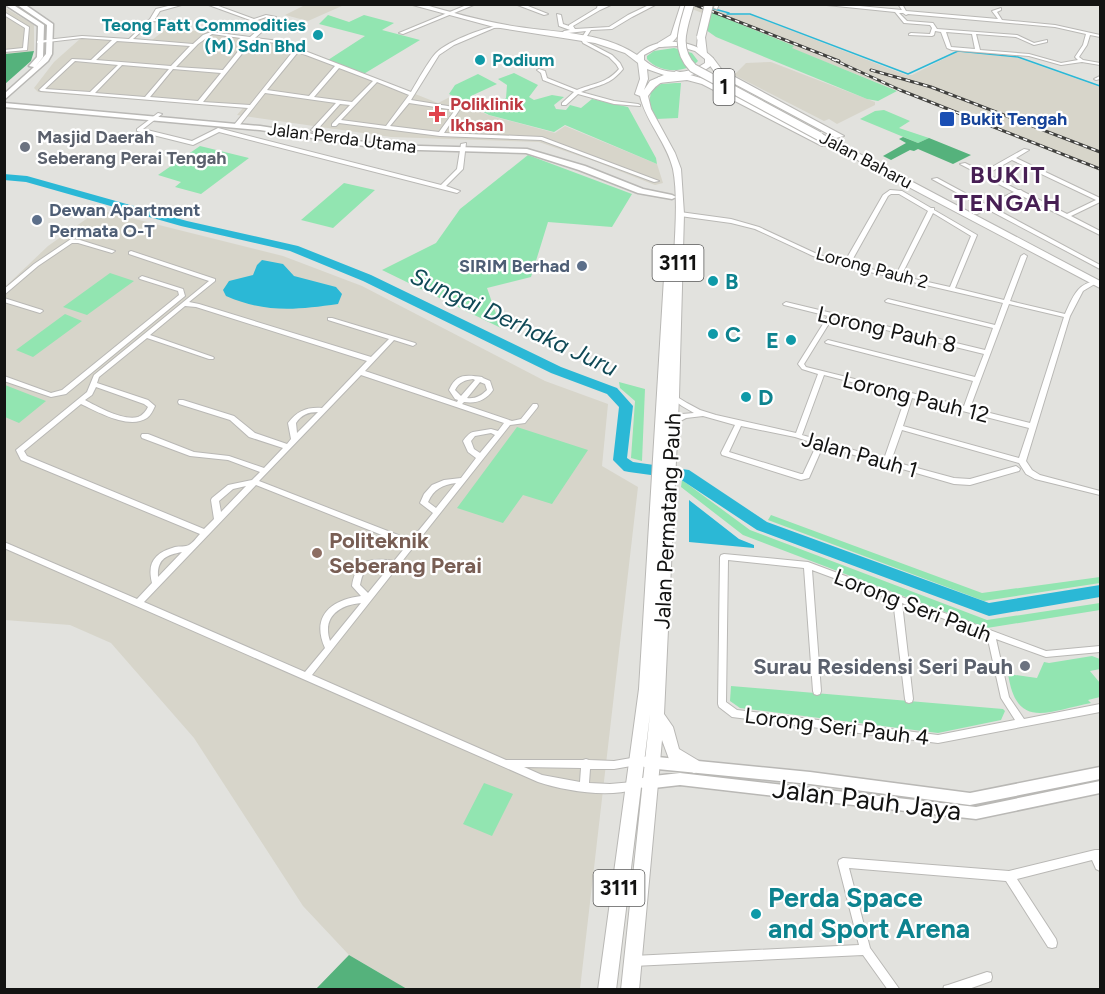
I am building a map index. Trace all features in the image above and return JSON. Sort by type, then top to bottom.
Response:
[{"type":"highway","points":[[659,45],[673,39],[685,4]]},
{"type":"highway","name":"Jalan Baharu","points":[[690,4],[680,44],[682,56],[688,64],[712,81],[822,135]]},
{"type":"highway","name":"Jalan Baharu","points":[[698,4],[687,47],[697,65],[822,135],[1099,282]]},
{"type":"highway","points":[[704,52],[701,37],[714,6]]},
{"type":"highway","points":[[710,60],[714,68],[725,75],[860,148],[866,158]]},
{"type":"highway","points":[[674,74],[701,81],[849,156],[866,158]]},
{"type":"highway","points":[[659,80],[674,78],[701,81],[710,76],[725,75]]},
{"type":"highway","name":"Jalan Baharu","points":[[866,158],[975,213],[1099,282]]},
{"type":"main road","points":[[412,4],[430,6],[453,15],[503,26],[561,36],[636,45],[687,45],[704,52],[710,60],[702,70],[674,74],[659,80]]},
{"type":"main road","points":[[608,42],[627,49],[652,70],[674,74]]},
{"type":"main road","points":[[638,105],[638,96],[644,79],[640,61],[644,50],[659,45]]},
{"type":"main road","name":"Jalan Permatang Pauh","points":[[659,80],[646,91],[645,102],[675,162],[680,214],[673,422],[665,460]]},
{"type":"main road","name":"Jalan Permatang Pauh","points":[[607,990],[633,786],[645,761],[657,716],[672,194],[665,155],[638,105]]},
{"type":"main road","name":"Jalan Permatang Pauh","points":[[630,990],[651,781],[645,761],[646,689],[664,488]]},
{"type":"main road","points":[[657,716],[666,727],[670,749],[694,766]]},
{"type":"street","points":[[4,90],[37,61],[40,54],[41,25],[7,4]]},
{"type":"street","points":[[4,101],[48,57],[50,24],[19,4]]},
{"type":"street","points":[[130,40],[152,20],[158,10],[183,4]]},
{"type":"street","points":[[208,4],[213,8],[253,20]]},
{"type":"street","points":[[401,33],[453,15],[474,4]]},
{"type":"street","points":[[517,4],[546,14]]},
{"type":"street","points":[[573,30],[572,26],[588,18],[600,7],[611,4]]},
{"type":"street","points":[[561,36],[573,30],[610,28],[655,4]]},
{"type":"street","points":[[819,4],[906,14],[1055,26],[1101,36]]},
{"type":"street","points":[[841,7],[848,4]]},
{"type":"street","points":[[900,4],[906,14]]},
{"type":"street","points":[[213,8],[227,6]]},
{"type":"street","points":[[532,9],[545,6]]},
{"type":"street","points":[[1000,9],[994,11],[1001,21]]},
{"type":"street","points":[[4,13],[27,27],[25,49],[4,51]]},
{"type":"street","points":[[897,13],[906,22],[931,24],[933,29],[932,35],[911,34]]},
{"type":"street","points":[[559,15],[561,25],[573,30]]},
{"type":"street","points":[[200,102],[258,29],[273,21],[274,17],[266,16],[232,28]]},
{"type":"street","points":[[35,21],[44,19]]},
{"type":"street","points":[[152,20],[180,22],[184,20]]},
{"type":"street","points":[[479,33],[486,26],[480,21]]},
{"type":"street","points":[[387,127],[408,101],[437,54],[449,45],[503,26]]},
{"type":"street","points":[[933,29],[1017,36],[1034,44],[1045,41]]},
{"type":"street","points":[[564,104],[577,90],[586,86],[604,84],[621,69],[619,63],[593,49],[583,39],[589,30]]},
{"type":"street","points":[[943,31],[949,48],[1029,55],[1061,64],[1082,61],[1101,64]]},
{"type":"street","points":[[147,98],[194,45],[206,34],[211,33],[277,42],[412,94]]},
{"type":"street","points":[[974,33],[978,51]]},
{"type":"street","points":[[1082,61],[1077,57],[1085,45],[1088,33]]},
{"type":"street","points":[[39,42],[82,37],[194,45]]},
{"type":"street","points":[[93,61],[116,39]]},
{"type":"street","points":[[239,123],[297,50]]},
{"type":"street","points":[[225,72],[74,60],[41,90],[252,106]]},
{"type":"street","points":[[91,94],[121,64]]},
{"type":"street","points":[[310,98],[338,66]]},
{"type":"street","points":[[539,70],[543,72],[545,79],[555,84],[625,104],[638,105]]},
{"type":"street","points":[[375,81],[336,123],[440,134],[542,139],[656,181]]},
{"type":"street","points":[[403,91],[417,84]]},
{"type":"street","points":[[264,92],[354,104]]},
{"type":"street","name":"Jalan Perda Utama","points":[[4,101],[314,130],[388,142],[533,152],[641,191],[672,194]]},
{"type":"street","points":[[408,101],[458,109],[440,134]]},
{"type":"street","points":[[314,130],[339,102]]},
{"type":"street","points":[[157,117],[139,130],[193,143],[218,130],[457,191]]},
{"type":"street","name":"Jalan Perda Utama","points":[[239,123],[384,147],[533,146],[672,194]]},
{"type":"street","points":[[443,186],[460,169],[464,146]]},
{"type":"street","points":[[984,174],[1026,150]]},
{"type":"street","points":[[1012,158],[1100,200]]},
{"type":"street","points":[[963,164],[1101,233]]},
{"type":"street","points":[[634,182],[643,176]]},
{"type":"street","points":[[935,179],[1101,267]]},
{"type":"street","points":[[975,213],[1019,191]]},
{"type":"street","points":[[846,265],[886,195],[890,192],[900,192],[974,235],[952,289]]},
{"type":"street","points":[[1068,216],[1100,200]]},
{"type":"street","points":[[898,276],[932,209]]},
{"type":"street","name":"Lorong Pauh 2","points":[[680,214],[731,221],[757,228],[815,255],[846,265],[1067,316]]},
{"type":"street","points":[[4,293],[36,265],[71,241],[112,251]]},
{"type":"street","points":[[131,253],[212,278],[212,282],[96,376],[90,393],[20,450],[21,454],[24,458],[205,533]]},
{"type":"street","points":[[966,409],[1024,256]]},
{"type":"street","points":[[4,378],[51,395],[64,392],[182,296],[181,290],[142,278]]},
{"type":"street","points":[[1022,461],[1067,316],[1080,290],[1099,282]]},
{"type":"street","points":[[4,300],[40,311]]},
{"type":"street","points":[[888,301],[997,327]]},
{"type":"street","points":[[186,304],[197,305],[372,360]]},
{"type":"street","name":"Lorong Pauh 8","points":[[786,304],[987,353]]},
{"type":"street","name":"Lorong Pauh 12","points":[[831,316],[801,366],[1032,426]]},
{"type":"street","points":[[330,320],[413,344]]},
{"type":"street","points":[[145,335],[211,358]]},
{"type":"street","points":[[138,603],[392,339]]},
{"type":"street","points":[[828,342],[977,380]]},
{"type":"street","points":[[360,372],[460,402],[509,422],[523,421],[535,406]]},
{"type":"street","points":[[798,436],[822,373]]},
{"type":"street","points":[[460,402],[480,378]]},
{"type":"street","points":[[480,378],[488,383],[490,390],[488,394],[479,399],[460,402],[454,394],[454,385],[462,379],[480,378]]},
{"type":"street","points":[[81,402],[128,421],[140,419],[151,410],[152,406],[146,402],[94,384]]},
{"type":"street","points":[[887,462],[910,395]]},
{"type":"street","name":"Jalan Pauh 1","points":[[674,397],[686,406],[704,414],[798,436],[962,482],[1016,469]]},
{"type":"street","points":[[182,402],[232,418],[252,435],[287,447]]},
{"type":"street","points":[[294,440],[292,423],[296,416],[310,410],[323,410]]},
{"type":"street","name":"Jalan Pauh 1","points":[[673,422],[684,416],[704,414]]},
{"type":"street","points":[[306,677],[509,422]]},
{"type":"street","points":[[740,422],[725,453],[801,477],[806,476],[821,443]]},
{"type":"street","points":[[899,427],[1022,461],[1029,472],[1038,477],[1101,493]]},
{"type":"street","points":[[481,458],[471,450],[468,441],[473,434],[491,431],[500,434]]},
{"type":"street","points":[[145,436],[193,454],[229,458],[265,471]]},
{"type":"street","points":[[437,512],[424,503],[428,491],[436,484],[463,480]]},
{"type":"street","points":[[218,519],[215,500],[224,490],[254,482],[412,544]]},
{"type":"street","points":[[4,545],[541,779],[584,787],[615,789],[633,786]]},
{"type":"street","points":[[156,584],[153,573],[154,565],[159,559],[174,549],[190,548]]},
{"type":"street","name":"Lorong Seri Pauh","points":[[724,557],[808,565],[1046,654],[1101,649]]},
{"type":"street","name":"Lorong Seri Pauh 4","points":[[724,557],[722,704],[735,714],[938,739],[1101,708]]},
{"type":"street","points":[[368,599],[356,586],[357,576],[363,567],[373,562],[396,564]]},
{"type":"street","points":[[808,565],[817,691]]},
{"type":"street","points":[[329,648],[323,630],[326,618],[340,603],[357,598],[368,599]]},
{"type":"street","points":[[897,598],[909,699]]},
{"type":"street","points":[[991,634],[1005,698],[1022,723]]},
{"type":"street","points":[[504,763],[614,765],[645,761]]},
{"type":"street","name":"Jalan Pauh Jaya","points":[[645,761],[970,799],[1101,773]]},
{"type":"street","points":[[584,787],[586,763]]},
{"type":"street","name":"Jalan Pauh Jaya","points":[[633,786],[651,781],[680,779],[976,813],[1101,788]]},
{"type":"street","points":[[895,990],[865,950],[843,863],[1009,876],[1098,855],[1101,866]]},
{"type":"street","points":[[1009,876],[1052,943]]},
{"type":"street","points":[[633,961],[865,950]]},
{"type":"street","points":[[948,990],[987,977]]},
{"type":"shaded area","points":[[305,5],[344,5],[308,21],[285,15]]},
{"type":"shaded area","points":[[682,5],[701,5],[728,14],[751,15],[906,75],[912,75],[959,51],[1018,58],[1100,87],[1100,171]]},
{"type":"shaded area","points":[[4,7],[34,25],[34,51],[5,54]]},
{"type":"shaded area","points":[[165,30],[208,31],[278,40],[438,103],[450,97],[488,115],[555,133],[565,126],[657,164],[663,183],[655,185],[539,142],[391,137],[237,115],[243,108],[38,92],[34,88],[54,62],[81,38],[152,40]]},
{"type":"shaded area","points":[[771,62],[875,102],[875,105],[837,124],[829,119],[824,121],[734,75],[746,63]]},
{"type":"shaded area","name":"Politeknik Seberang Perai","points":[[99,210],[283,256],[362,286],[545,381],[608,404],[602,466],[638,487],[580,989],[407,989],[349,955],[303,906],[194,738],[111,643],[70,625],[5,620],[5,287],[48,246]]},
{"type":"green space","points":[[710,12],[897,91],[878,101],[867,99],[716,37],[706,30]]},
{"type":"green space","points":[[328,15],[349,22],[364,15],[394,23],[382,30],[420,40],[362,75],[328,60],[365,36],[319,24]]},
{"type":"green space","points":[[674,48],[692,53],[698,61],[687,68],[672,70],[658,67],[647,59],[647,56],[654,51]]},
{"type":"green space","points":[[34,51],[31,61],[5,84],[5,54]]},
{"type":"green space","points":[[514,73],[538,85],[529,97],[534,100],[552,95],[564,97],[554,105],[556,109],[566,110],[570,105],[581,108],[592,99],[628,107],[656,158],[657,164],[565,125],[554,132],[489,115],[449,94],[455,85],[478,74],[497,84],[471,96],[474,102],[488,108],[506,98],[507,85],[498,79]]},
{"type":"green space","points":[[681,83],[678,118],[656,119],[649,104],[651,91],[661,84]]},
{"type":"green space","points":[[884,110],[910,121],[899,128],[929,138],[918,143],[860,119],[875,111]]},
{"type":"green space","points":[[903,137],[918,143],[929,138],[971,155],[953,164],[918,149],[910,150],[891,160],[883,156],[906,143],[899,139]]},
{"type":"green space","points":[[200,146],[249,158],[201,194],[175,187],[181,182],[158,175]]},
{"type":"green space","points":[[528,155],[632,194],[612,227],[548,222],[531,277],[487,288],[501,328],[382,270],[436,243],[460,209]]},
{"type":"green space","points":[[344,183],[375,190],[333,228],[301,220]]},
{"type":"green space","points":[[110,273],[134,281],[87,315],[63,307]]},
{"type":"green space","points":[[65,314],[82,321],[33,357],[16,350]]},
{"type":"green space","points":[[619,382],[645,389],[642,461],[631,458],[635,401],[620,388]]},
{"type":"green space","points":[[4,385],[46,401],[19,423],[5,417]]},
{"type":"green space","points":[[517,427],[588,450],[552,504],[523,495],[503,523],[457,508]]},
{"type":"green space","points":[[682,480],[750,530],[987,620],[1100,603],[1100,610],[987,628],[743,535],[681,487]]},
{"type":"green space","points":[[771,515],[982,593],[1100,577],[1100,583],[984,601],[768,520]]},
{"type":"green space","points":[[1092,656],[1100,659],[1100,669],[1090,671],[1100,683],[1100,697],[1088,700],[1091,703],[1037,713],[1019,704],[1012,692],[1008,674],[1037,678],[1044,662]]},
{"type":"green space","points":[[731,686],[1003,709],[1005,711],[1001,720],[938,733],[740,708],[730,701]]},
{"type":"green space","points":[[484,783],[513,794],[492,836],[463,824]]},
{"type":"green space","points":[[349,955],[407,989],[316,989]]},
{"type":"water","points":[[262,260],[283,264],[294,276],[336,287],[342,294],[338,304],[281,309],[254,305],[226,296],[223,290],[229,281],[253,275]]},
{"type":"water","points":[[689,500],[739,539],[754,545],[754,548],[689,542]]},
{"type":"waterway","points":[[711,8],[729,13]]},
{"type":"waterway","points":[[727,14],[750,14],[908,74],[958,51],[1018,57],[1100,86]]},
{"type":"waterway","name":"Sungai Derhaka Juru","points":[[4,177],[27,179],[185,224],[294,248],[367,278],[556,370],[612,391],[626,406],[620,460],[629,467],[684,474],[762,526],[989,610],[1100,591]]},
{"type":"railway","points":[[693,4],[839,61]]},
{"type":"railway","points":[[832,59],[900,90],[1100,169]]},
{"type":"railway","points":[[871,70],[931,87],[1100,152]]},
{"type":"place","name":"Teong Fatt Commodities (M) Sdn Bhd","points":[[318,35]]},
{"type":"place","name":"Podium","points":[[480,60]]},
{"type":"place","name":"Poliklinik Ikhsan","points":[[437,114]]},
{"type":"place","name":"Bukit Tengah","points":[[947,119]]},
{"type":"place","name":"Masjid Daerah Seberang Perai Tengah","points":[[25,147]]},
{"type":"place","name":"Dewan Apartment Permata O-T","points":[[37,220]]},
{"type":"place","name":"SIRIM Berhad","points":[[582,266]]},
{"type":"place","name":"B","points":[[713,281]]},
{"type":"place","name":"C","points":[[713,334]]},
{"type":"place","name":"E","points":[[791,340]]},
{"type":"place","name":"D","points":[[746,397]]},
{"type":"place","name":"Politeknik Seberang Perai","points":[[317,553]]},
{"type":"place","name":"Surau Residensi Seri Pauh","points":[[1025,666]]},
{"type":"place","name":"Perda Space and Sport Arena","points":[[756,914]]},
{"type":"district","name":"BUKIT TENGAH","points":[[1008,189]]}]
